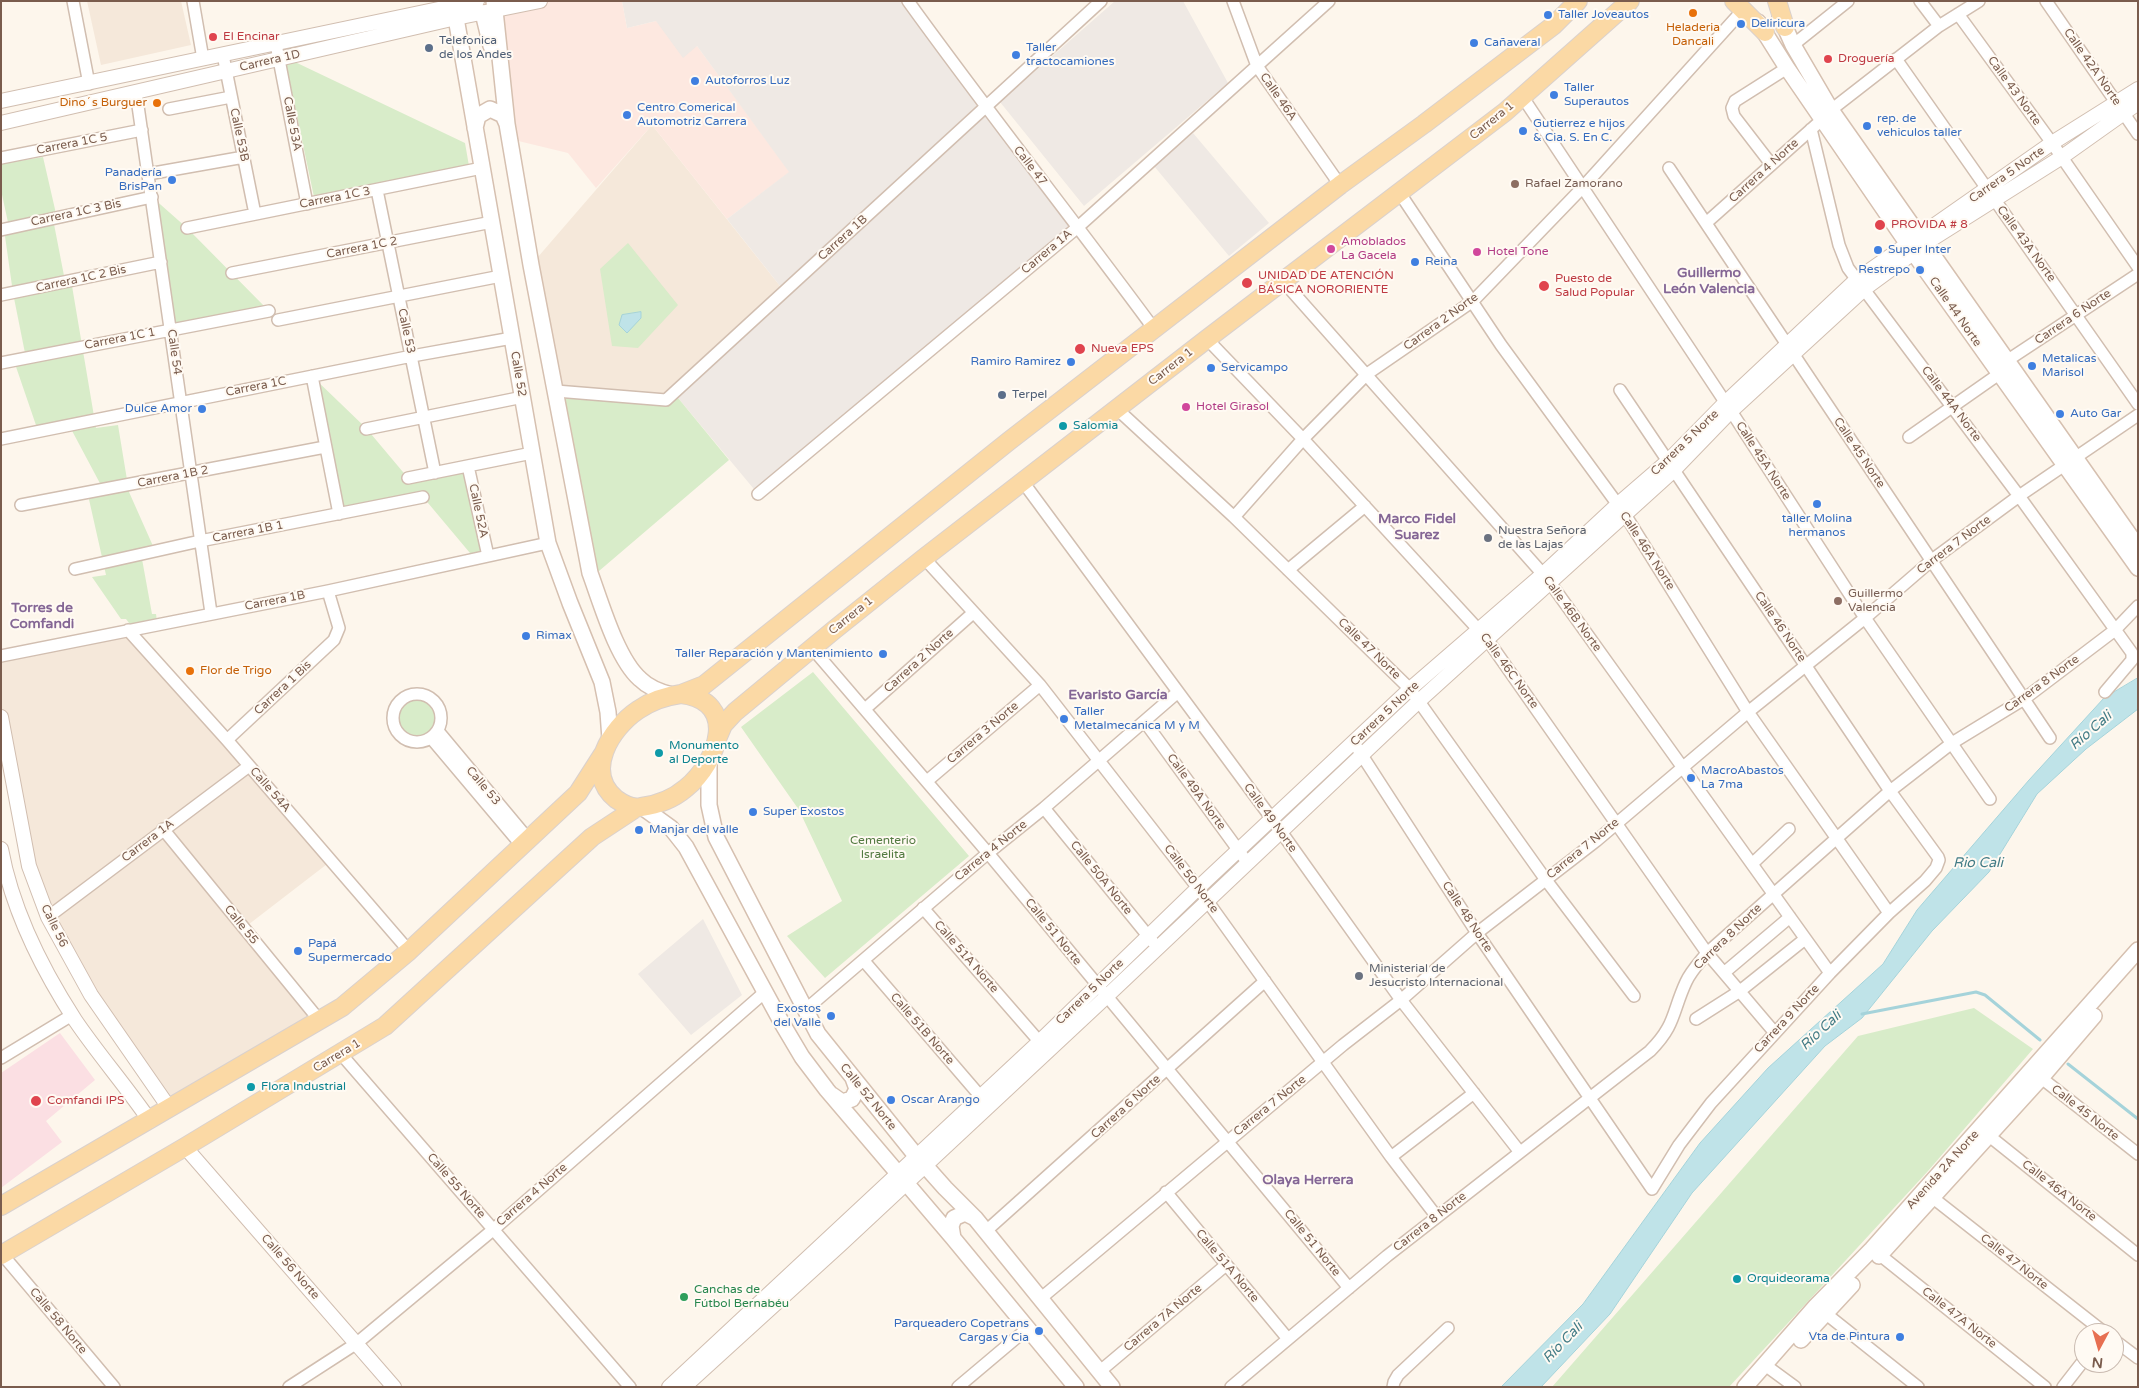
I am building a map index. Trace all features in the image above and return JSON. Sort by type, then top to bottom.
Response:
[{"type":"main road","points":[[1,1206],[150,1121],[342,1007],[409,951],[578,793],[620,725],[639,709],[655,701],[704,686],[852,564],[1340,185],[1554,25],[1578,1]]},
{"type":"main road","name":"Carrera 1","points":[[717,739],[723,725],[735,712],[812,648],[924,558],[1283,280],[1505,112],[1630,1]]},
{"type":"main road","name":"Calle 44 Norte","points":[[1773,1],[1793,45],[1822,119]]},
{"type":"main road","points":[[1778,1],[1785,27]]},
{"type":"main road","points":[[1741,4],[1765,32]]},
{"type":"main road","points":[[455,8],[487,6],[531,265],[585,551],[604,614],[632,670],[648,685],[676,694],[698,698],[711,709],[718,724],[717,739],[709,761],[694,780],[678,794],[661,802],[639,807],[617,800],[607,790],[602,776],[607,747]]},
{"type":"main road","name":"Calle 52","points":[[455,8],[548,543],[602,682],[608,712],[607,747]]},
{"type":"main road","name":"Calle 44 Norte","points":[[1765,32],[1822,119],[1916,244],[2008,360],[2069,462],[2138,568]]},
{"type":"main road","points":[[475,130],[476,120],[486,110],[499,112],[507,124]]},
{"type":"main road","name":"Calle 44 Norte","points":[[1916,244],[1999,374],[2138,546]]},
{"type":"main road","name":"Calle 52 Norte","points":[[709,761],[709,805],[716,837],[804,1011],[818,1034],[852,1077],[912,1169],[953,1238],[1076,1387]]},
{"type":"main road","name":"Carrera 1","points":[[1,1254],[185,1147],[385,1026],[592,837],[639,807]]},
{"type":"main road","name":"Calle 52 Norte","points":[[639,807],[671,828],[686,847],[802,1057],[827,1090],[876,1148],[944,1188],[975,1218],[1112,1387]]},
{"type":"main road","name":"Avenida 2A Norte","points":[[2037,1074],[2138,950]]},
{"type":"main road","name":"Avenida 2A Norte","points":[[1745,1387],[1769,1367],[1876,1252],[2138,963]]},
{"type":"main road","points":[[827,1090],[840,1101],[850,1100],[856,1096],[857,1089],[852,1077]]},
{"type":"main road","points":[[953,1238],[951,1226],[954,1218],[965,1213],[975,1218]]},
{"type":"main road","name":"Avenida 2A Norte","points":[[1758,1387],[1769,1367]]},
{"type":"street","points":[[73,1],[89,84]]},
{"type":"street","points":[[193,1],[203,59]]},
{"type":"street","points":[[487,6],[540,1]]},
{"type":"street","name":"Calle 47","points":[[908,1],[985,108],[1078,227],[1154,329]]},
{"type":"street","name":"Carrera 1B","points":[[556,390],[666,400],[1101,1]]},
{"type":"street","name":"Calle 46A","points":[[1233,1],[1257,66],[1340,185]]},
{"type":"street","name":"Carrera 1A","points":[[758,494],[1078,227],[1329,1]]},
{"type":"street","points":[[1793,45],[1848,1]]},
{"type":"street","points":[[1920,1],[1939,26]]},
{"type":"street","name":"Carrera 4 Norte","points":[[1706,223],[1822,119],[1939,26],[1979,1]]},
{"type":"street","name":"Calle 42A Norte","points":[[2046,1],[2138,134]]},
{"type":"street","name":"Carrera 2 Norte","points":[[1234,517],[1303,438],[1367,374],[1473,301],[1583,187],[1741,4]]},
{"type":"street","name":"Carrera 1D","points":[[1,101],[455,8]]},
{"type":"street","name":"Carrera 1D","points":[[1,123],[280,59],[455,8]]},
{"type":"street","name":"Calle 43 Norte","points":[[1958,14],[2062,157],[2138,267]]},
{"type":"street","name":"Calle 53A","points":[[276,44],[307,204]]},
{"type":"street","name":"Calle 53B","points":[[222,55],[255,214]]},
{"type":"street","name":"Calle 43A Norte","points":[[1896,59],[2138,404]]},
{"type":"street","points":[[1772,164],[1734,116],[1732,108],[1735,101],[1787,68]]},
{"type":"street","name":"Carrera 5 Norte","points":[[670,1387],[912,1169],[981,1097],[1106,997],[1207,900],[1243,856],[1415,695],[1620,509],[1671,466],[1728,407],[1860,284],[1916,244],[1991,195],[2062,157],[2121,108],[2138,89]]},
{"type":"street","name":"Calle 54","points":[[136,92],[211,613]]},
{"type":"street","name":"Calle 45A Norte","points":[[1522,96],[1728,407],[1864,618],[1990,799]]},
{"type":"street","points":[[169,109],[232,97]]},
{"type":"street","name":"Carrera 5 Norte","points":[[1991,195],[2052,143],[2121,108],[2138,103]]},
{"type":"street","name":"Calle 44A Norte","points":[[1822,119],[1839,245],[1848,268],[2019,496],[2132,654],[2132,660],[2104,692]]},
{"type":"street","name":"Carrera 1C 5","points":[[1,158],[142,130]]},
{"type":"street","points":[[148,174],[244,157]]},
{"type":"street","name":"Carrera 1C 3","points":[[187,228],[482,168]]},
{"type":"street","name":"Calle 45 Norte","points":[[1669,168],[2050,738]]},
{"type":"street","name":"Calle 53","points":[[377,190],[435,473]]},
{"type":"street","name":"Calle 46A Norte","points":[[1400,192],[1501,345],[1620,509],[1748,712],[1889,913]]},
{"type":"street","name":"Carrera 1C 3 Bis","points":[[1,230],[152,197]]},
{"type":"street","name":"Carrera 1C 2","points":[[232,273],[388,244],[492,222]]},
{"type":"street","name":"Carrera 1C 2 Bis","points":[[1,295],[161,262]]},
{"type":"street","name":"Carrera 6 Norte","points":[[2008,360],[2138,274]]},
{"type":"street","points":[[278,320],[501,276]]},
{"type":"street","name":"Calle 46B Norte","points":[[1283,280],[1546,578],[1830,973]]},
{"type":"street","name":"Carrera 1C 1","points":[[1,363],[269,311]]},
{"type":"street","name":"Carrera 1C","points":[[1,438],[412,356],[512,338]]},
{"type":"street","name":"Calle 46C Norte","points":[[1207,339],[1303,438],[1483,634],[1707,953],[1775,1033]]},
{"type":"street","points":[[1909,437],[1999,374]]},
{"type":"street","points":[[312,376],[339,514]]},
{"type":"street","name":"Calle 46 Norte","points":[[1620,390],[1890,791],[1938,857],[1939,863]]},
{"type":"street","points":[[366,428],[522,397]]},
{"type":"street","name":"Calle 47 Norte","points":[[1117,409],[1234,517],[1415,695],[1546,880],[1634,996]]},
{"type":"street","name":"Carrera 7 Norte","points":[[1040,1299],[1228,1140],[1401,1000],[1477,933],[1616,823],[1932,560],[2019,496],[2138,414]]},
{"type":"street","name":"Carrera 1B 2","points":[[21,505],[325,447]]},
{"type":"street","points":[[408,478],[532,453]]},
{"type":"street","name":"Calle 52A","points":[[468,466],[488,556]]},
{"type":"street","name":"Calle 49 Norte","points":[[1023,482],[1276,825],[1401,1000],[1519,1151]]},
{"type":"street","name":"Carrera 1B 1","points":[[75,569],[200,541],[423,497]]},
{"type":"street","points":[[1288,570],[1365,506]]},
{"type":"street","name":"Carrera 1B","points":[[1,656],[328,591],[548,543]]},
{"type":"street","name":"Calle 50 Norte","points":[[924,558],[1040,685],[1207,900],[1391,1157],[1437,1217]]},
{"type":"street","name":"Carrera 1 Bis","points":[[227,740],[334,640],[339,628],[328,591]]},
{"type":"street","name":"Carrera 8 Norte","points":[[1230,1387],[1519,1151],[1591,1098],[1650,1051],[1663,1038],[1671,1025],[1686,982],[1692,971],[1707,953],[1890,791],[1952,743],[2024,699],[2115,630],[2138,606]]},
{"type":"street","name":"Carrera 2 Norte","points":[[865,709],[973,613]]},
{"type":"street","name":"Calle 54A","points":[[128,630],[227,740],[409,951]]},
{"type":"street","name":"Calle 51 Norte","points":[[812,648],[988,853],[1096,986],[1228,1140],[1349,1288]]},
{"type":"street","name":"Carrera 3 Norte","points":[[926,781],[1040,685]]},
{"type":"street","name":"Carrera 4 Norte","points":[[804,1011],[1178,692]]},
{"type":"street","points":[[414,694],[431,699],[441,713],[435,735],[419,743],[401,737],[393,721],[393,714],[398,703],[414,694]]},
{"type":"street","name":"Calle 49A Norte","points":[[1145,722],[1243,856]]},
{"type":"street","name":"Calle 56","points":[[2,728],[28,866],[48,917],[91,996],[170,1109]]},
{"type":"street","name":"Calle 53","points":[[435,735],[525,843]]},
{"type":"street","name":"Calle 48 Norte","points":[[1358,748],[1477,933],[1652,1189]]},
{"type":"street","name":"Carrera 1A","points":[[48,917],[162,829],[249,766]]},
{"type":"street","name":"Calle 50A Norte","points":[[1044,808],[1158,947]]},
{"type":"street","name":"Calle 55","points":[[162,829],[320,1021]]},
{"type":"street","points":[[1752,864],[1789,829]]},
{"type":"street","name":"Calle 56","points":[[1,849],[4,876],[39,955],[72,1015],[150,1121]]},
{"type":"street","name":"Carrera 5 Norte","points":[[684,1387],[912,1169],[1043,1047],[1096,986],[1198,888],[1243,856]]},
{"type":"street","name":"Carrera 9 Norte","points":[[1652,1189],[1679,1145],[1711,1103],[1830,973],[1889,913],[1925,881],[1939,863]]},
{"type":"street","name":"Calle 51A Norte","points":[[923,908],[1043,1047]]},
{"type":"street","points":[[1725,972],[1790,917]]},
{"type":"street","points":[[1696,1018],[1740,991],[1805,939]]},
{"type":"street","name":"Calle 51B Norte","points":[[864,961],[981,1097]]},
{"type":"street","name":"Carrera 6 Norte","points":[[986,1231],[1265,981]]},
{"type":"street","name":"Carrera 4 Norte","points":[[289,1387],[357,1343],[494,1229],[765,992]]},
{"type":"street","points":[[1,1058],[72,1015]]},
{"type":"street","name":"Calle 55 Norte","points":[[341,1054],[630,1387]]},
{"type":"street","points":[[122,1082],[135,1083],[140,1077],[142,1070]]},
{"type":"street","name":"Calle 45 Norte","points":[[2037,1074],[2138,1154]]},
{"type":"street","points":[[1391,1157],[1474,1093]]},
{"type":"street","name":"Calle 46A Norte","points":[[1984,1132],[2138,1255]]},
{"type":"street","name":"Calle 56 Norte","points":[[185,1147],[394,1387]]},
{"type":"street","name":"Calle 51A Norte","points":[[1166,1192],[1288,1340]]},
{"type":"street","name":"Calle 47 Norte","points":[[1928,1195],[2092,1323]]},
{"type":"street","name":"Calle 47A Norte","points":[[1876,1252],[2045,1387]]},
{"type":"street","name":"Calle 58 Norte","points":[[1,1254],[114,1387]]},
{"type":"street","name":"Carrera 7A Norte","points":[[1099,1372],[1226,1265]]},
{"type":"street","points":[[1820,1310],[1918,1387]]},
{"type":"street","points":[[958,1387],[1028,1328]]},
{"type":"street","points":[[1394,1387],[1394,1382],[1398,1375],[1448,1328]]},
{"type":"street","points":[[2124,1348],[2138,1358]]},
{"type":"street","points":[[1769,1367],[1794,1387]]},
{"type":"street","points":[[2063,1387],[2074,1373]]},
{"type":"shaded area","name":"El Encinar","points":[[87,1],[181,1],[191,45],[101,65]]},
{"type":"shaded area","name":"Centro Comerical Automotriz Carrera","points":[[540,1],[622,1],[627,28],[656,21],[697,46],[790,172],[727,219],[652,125],[596,188],[568,153],[510,139],[495,10]]},
{"type":"shaded area","points":[[622,1],[908,1],[1078,227],[758,494],[674,393],[784,291],[727,219],[789,172],[697,46],[683,58],[656,21],[627,28]]},
{"type":"shaded area","points":[[1115,1],[1183,1],[1228,83],[1084,206],[1000,102]]},
{"type":"shaded area","points":[[652,125],[784,291],[666,400],[556,391],[531,265]]},
{"type":"shaded area","points":[[1193,133],[1269,223],[1229,256],[1154,166]]},
{"type":"shaded area","points":[[128,630],[331,861],[244,928],[320,1021],[170,1109],[48,917],[1,717],[1,656]]},
{"type":"shaded area","points":[[703,919],[742,995],[691,1035],[638,974]]},
{"type":"shaded area","name":"Comfandi IPS","points":[[60,1033],[95,1080],[46,1121],[62,1142],[1,1188],[1,1073]]},
{"type":"green space","points":[[295,62],[465,143],[469,166],[314,197],[286,64]]},
{"type":"green space","points":[[43,157],[57,218],[53,219],[66,286],[72,286],[96,428],[118,425],[129,492],[153,546],[142,559],[152,614],[156,614],[157,621],[132,627],[126,619],[121,619],[92,577],[106,575],[88,495],[103,489],[70,427],[38,431],[14,361],[26,358],[13,293],[4,229],[9,227],[1,190],[1,164]]},
{"type":"green space","points":[[152,197],[187,228],[269,311],[171,329]]},
{"type":"green space","points":[[628,243],[678,305],[638,348],[612,346],[600,269]]},
{"type":"green space","points":[[312,376],[366,428],[408,478],[468,466],[488,556],[475,559],[423,497],[339,514]]},
{"type":"green space","points":[[556,391],[666,400],[674,393],[729,460],[599,571],[590,573]]},
{"type":"green space","name":"Cementerio Israelita","points":[[813,672],[969,856],[825,978],[787,936],[842,901],[799,810],[741,727]]},
{"type":"green space","points":[[412,694],[422,694],[434,701],[441,713],[441,723],[434,735],[422,742],[412,742],[404,738],[397,731],[393,723],[393,713],[397,705],[404,698]]},
{"type":"green space","name":"Orquideorama","points":[[1974,1008],[2033,1049],[1928,1171],[1729,1387],[1552,1387],[1858,1036]]},
{"type":"water","points":[[641,312],[641,318],[627,333],[619,325],[622,315]]},
{"type":"water","name":"Rio Cali","points":[[2138,678],[2138,709],[2086,749],[2037,794],[1989,872],[1932,931],[1862,1018],[1825,1046],[1692,1193],[1610,1314],[1541,1387],[1501,1387],[1583,1304],[1700,1143],[1768,1068],[1883,964],[1917,910],[2029,780],[2104,698]]},
{"type":"waterway","points":[[1862,1014],[1976,992],[1985,995],[2040,1040]]},
{"type":"waterway","points":[[2068,1064],[2138,1119]]},
{"type":"place","name":"Heladeria Dancali","points":[[1693,13]]},
{"type":"place","name":"Taller Joveautos","points":[[1548,15]]},
{"type":"place","name":"Deliricura","points":[[1741,24]]},
{"type":"place","name":"El Encinar","points":[[213,37]]},
{"type":"place","name":"Cañaveral","points":[[1474,43]]},
{"type":"place","name":"Telefonica de los Andes","points":[[429,48]]},
{"type":"place","name":"Taller tractocamiones","points":[[1016,55]]},
{"type":"place","name":"Droguería","points":[[1828,59]]},
{"type":"place","name":"Autoforros Luz","points":[[695,81]]},
{"type":"place","name":"Taller Superautos","points":[[1554,95]]},
{"type":"place","name":"Dino´ s Burguer","points":[[157,103]]},
{"type":"place","name":"Centro Comerical Automotriz Carrera","points":[[627,115]]},
{"type":"place","name":"rep. de vehiculos taller","points":[[1867,126]]},
{"type":"place","name":"Gutierrez e hijos & Cia. S. En C.","points":[[1523,131]]},
{"type":"place","name":"Panadería BrisPan","points":[[172,180]]},
{"type":"place","name":"Rafael Zamorano","points":[[1515,184]]},
{"type":"place","name":"PROVIDA # 8","points":[[1880,225]]},
{"type":"place","name":"Amoblados La Gacela","points":[[1331,249]]},
{"type":"place","name":"Super Inter","points":[[1878,250]]},
{"type":"place","name":"Hotel Tone","points":[[1477,252]]},
{"type":"place","name":"Reina","points":[[1415,262]]},
{"type":"place","name":"Restrepo","points":[[1920,270]]},
{"type":"place","name":"UNIDAD DE ATENCIÓN BÁSICA NORORIENTE","points":[[1247,283]]},
{"type":"place","name":"Puesto de Salud Popular","points":[[1544,286]]},
{"type":"place","name":"Nueva EPS","points":[[1080,349]]},
{"type":"place","name":"Ramiro Ramirez","points":[[1071,362]]},
{"type":"place","name":"Metalicas Marisol","points":[[2032,366]]},
{"type":"place","name":"Servicampo","points":[[1211,368]]},
{"type":"place","name":"Terpel","points":[[1002,395]]},
{"type":"place","name":"Hotel Girasol","points":[[1186,407]]},
{"type":"place","name":"Dulce Amor","points":[[202,409]]},
{"type":"place","name":"Auto Gar","points":[[2060,414]]},
{"type":"place","name":"Salomia","points":[[1063,426]]},
{"type":"place","name":"taller Molina hermanos","points":[[1817,504]]},
{"type":"place","name":"Nuestra Señora de las Lajas","points":[[1488,538]]},
{"type":"place","name":"Guillermo Valencia","points":[[1838,601]]},
{"type":"place","name":"Rimax","points":[[526,636]]},
{"type":"place","name":"Taller Reparación y Mantenimiento","points":[[883,654]]},
{"type":"place","name":"Flor de Trigo","points":[[190,671]]},
{"type":"place","name":"Taller Metalmecanica M y M","points":[[1064,719]]},
{"type":"place","name":"Monumento al Deporte","points":[[659,753]]},
{"type":"place","name":"MacroAbastos La 7ma","points":[[1691,778]]},
{"type":"place","name":"Super Exostos","points":[[753,812]]},
{"type":"place","name":"Manjar del valle","points":[[639,830]]},
{"type":"place","name":"Papá Supermercado","points":[[298,951]]},
{"type":"place","name":"Ministerial de Jesucristo Internacional","points":[[1359,976]]},
{"type":"place","name":"Exostos del Valle","points":[[831,1016]]},
{"type":"place","name":"Flora Industrial","points":[[251,1087]]},
{"type":"place","name":"Oscar Arango","points":[[891,1100]]},
{"type":"place","name":"Comfandi IPS","points":[[36,1101]]},
{"type":"place","name":"Orquideorama","points":[[1737,1279]]},
{"type":"place","name":"Canchas de Fútbol Bernabéu","points":[[684,1297]]},
{"type":"place","name":"Parqueadero Copetrans Cargas y Cia","points":[[1039,1331]]},
{"type":"place","name":"Vta de Pintura","points":[[1900,1337]]},
{"type":"district","name":"Guillermo León Valencia","points":[[1709,282]]},
{"type":"district","name":"Marco Fidel Suarez","points":[[1417,528]]},
{"type":"district","name":"Torres de Comfandi","points":[[42,616]]},
{"type":"district","name":"Evaristo García","points":[[1118,695]]},
{"type":"district","name":"Olaya Herrera","points":[[1308,1180]]},
{"type":"water label","name":"Río Cali","points":[[2091,731]]},
{"type":"water label","name":"Río Cali","points":[[1821,1031]]},
{"type":"water label","name":"Río Cali","points":[[1563,1343]]}]
